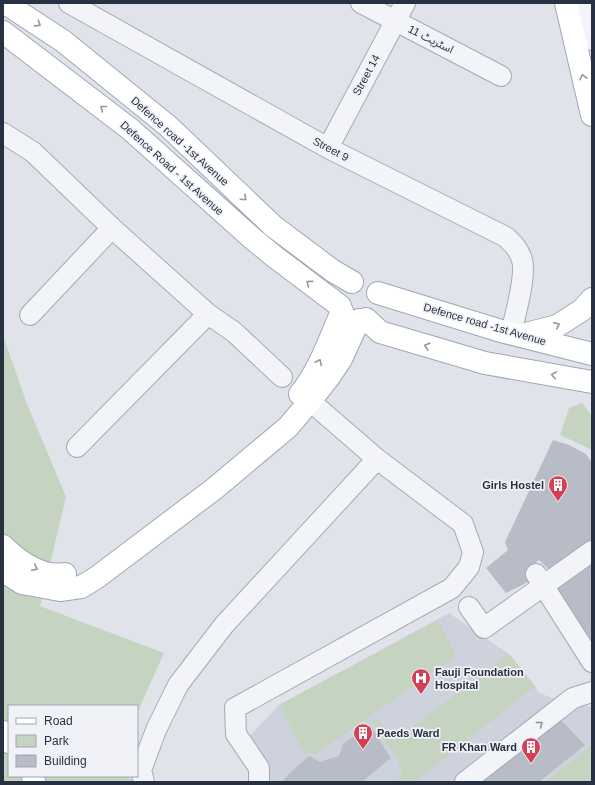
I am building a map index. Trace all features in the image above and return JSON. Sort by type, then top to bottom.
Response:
[{"type":"main road","name":"Defence road -1st Avenue","points":[[5,3],[64,41],[168,126],[273,226],[333,271],[352,282],[367,282],[378,293],[515,334],[592,354]]},
{"type":"main road","points":[[566,3],[592,115]]},
{"type":"main road","name":"Defence Road - 1st Avenue","points":[[3,32],[130,129],[275,257],[352,314],[380,332],[485,363],[590,382]]},
{"type":"main road","points":[[352,282],[345,286],[339,301],[352,314],[372,316],[376,311],[379,299],[378,293]]},
{"type":"main road","points":[[515,334],[557,326],[582,310],[592,299]]},
{"type":"main road","points":[[3,571],[22,583],[60,590],[81,587],[96,578],[214,489],[288,427],[310,401],[341,359],[352,314]]},
{"type":"main road","points":[[3,546],[20,561],[38,570],[58,575],[81,571],[116,547],[215,473],[274,423],[306,388],[323,354],[352,314]]},
{"type":"street","name":"Street 9","points":[[69,3],[328,148],[506,237],[515,245],[522,257],[524,269],[515,334]]},
{"type":"street","name":"اسٹریٹ 11","points":[[360,3],[501,76]]},
{"type":"street","name":"Street 14","points":[[328,148],[405,3]]},
{"type":"street","points":[[584,3],[592,40]]},
{"type":"street","points":[[6,139],[33,152],[112,228],[208,314],[234,332],[282,377]]},
{"type":"street","points":[[30,315],[112,228]]},
{"type":"street","points":[[77,447],[208,314]]},
{"type":"street","points":[[259,782],[259,768],[236,734],[235,708],[452,588],[469,567],[473,552],[463,524],[377,459],[310,401]]},
{"type":"street","points":[[144,782],[141,770],[156,730],[178,685],[224,625],[377,459]]},
{"type":"street","points":[[469,607],[484,628],[540,580],[592,551]]},
{"type":"street","points":[[540,580],[592,662]]},
{"type":"street","points":[[465,782],[573,698],[592,692]]},
{"type":"shaded area","name":"Fauji Foundation Hospital","points":[[449,613],[509,654],[535,686],[538,692],[551,698],[592,707],[592,782],[264,782],[246,740],[279,705]]},
{"type":"green space","points":[[3,336],[27,404],[66,497],[40,606],[164,653],[138,711],[138,705],[8,705],[8,777],[128,777],[136,782],[3,782]]},
{"type":"green space","points":[[582,403],[592,416],[592,450],[560,435],[569,408]]},
{"type":"green space","points":[[438,620],[456,656],[316,754],[304,753],[279,705]]},
{"type":"green space","points":[[509,654],[535,686],[415,782],[395,782],[402,776],[398,760],[371,721],[377,718],[395,740]]},
{"type":"green space","points":[[592,745],[592,782],[545,782]]},
{"type":"building","name":"Girls Hostel","points":[[553,440],[569,445],[586,454],[592,463],[592,542],[552,572],[539,560],[526,571],[532,580],[506,593],[486,568],[508,550],[505,542]]},
{"type":"building","points":[[592,559],[592,644],[556,589]]},
{"type":"building","name":"FR Khan Ward","points":[[559,718],[585,745],[539,782],[477,782]]},
{"type":"building","name":"Paeds Ward","points":[[370,725],[391,758],[362,782],[282,782],[309,756],[320,762],[339,756],[343,744]]},
{"type":"place","name":"Girls Hostel","points":[[558,502]]},
{"type":"place","name":"Fauji Foundation Hospital","points":[[421,695]]},
{"type":"place","name":"Paeds Ward","points":[[363,750]]},
{"type":"place","name":"FR Khan Ward","points":[[531,764]]}]
